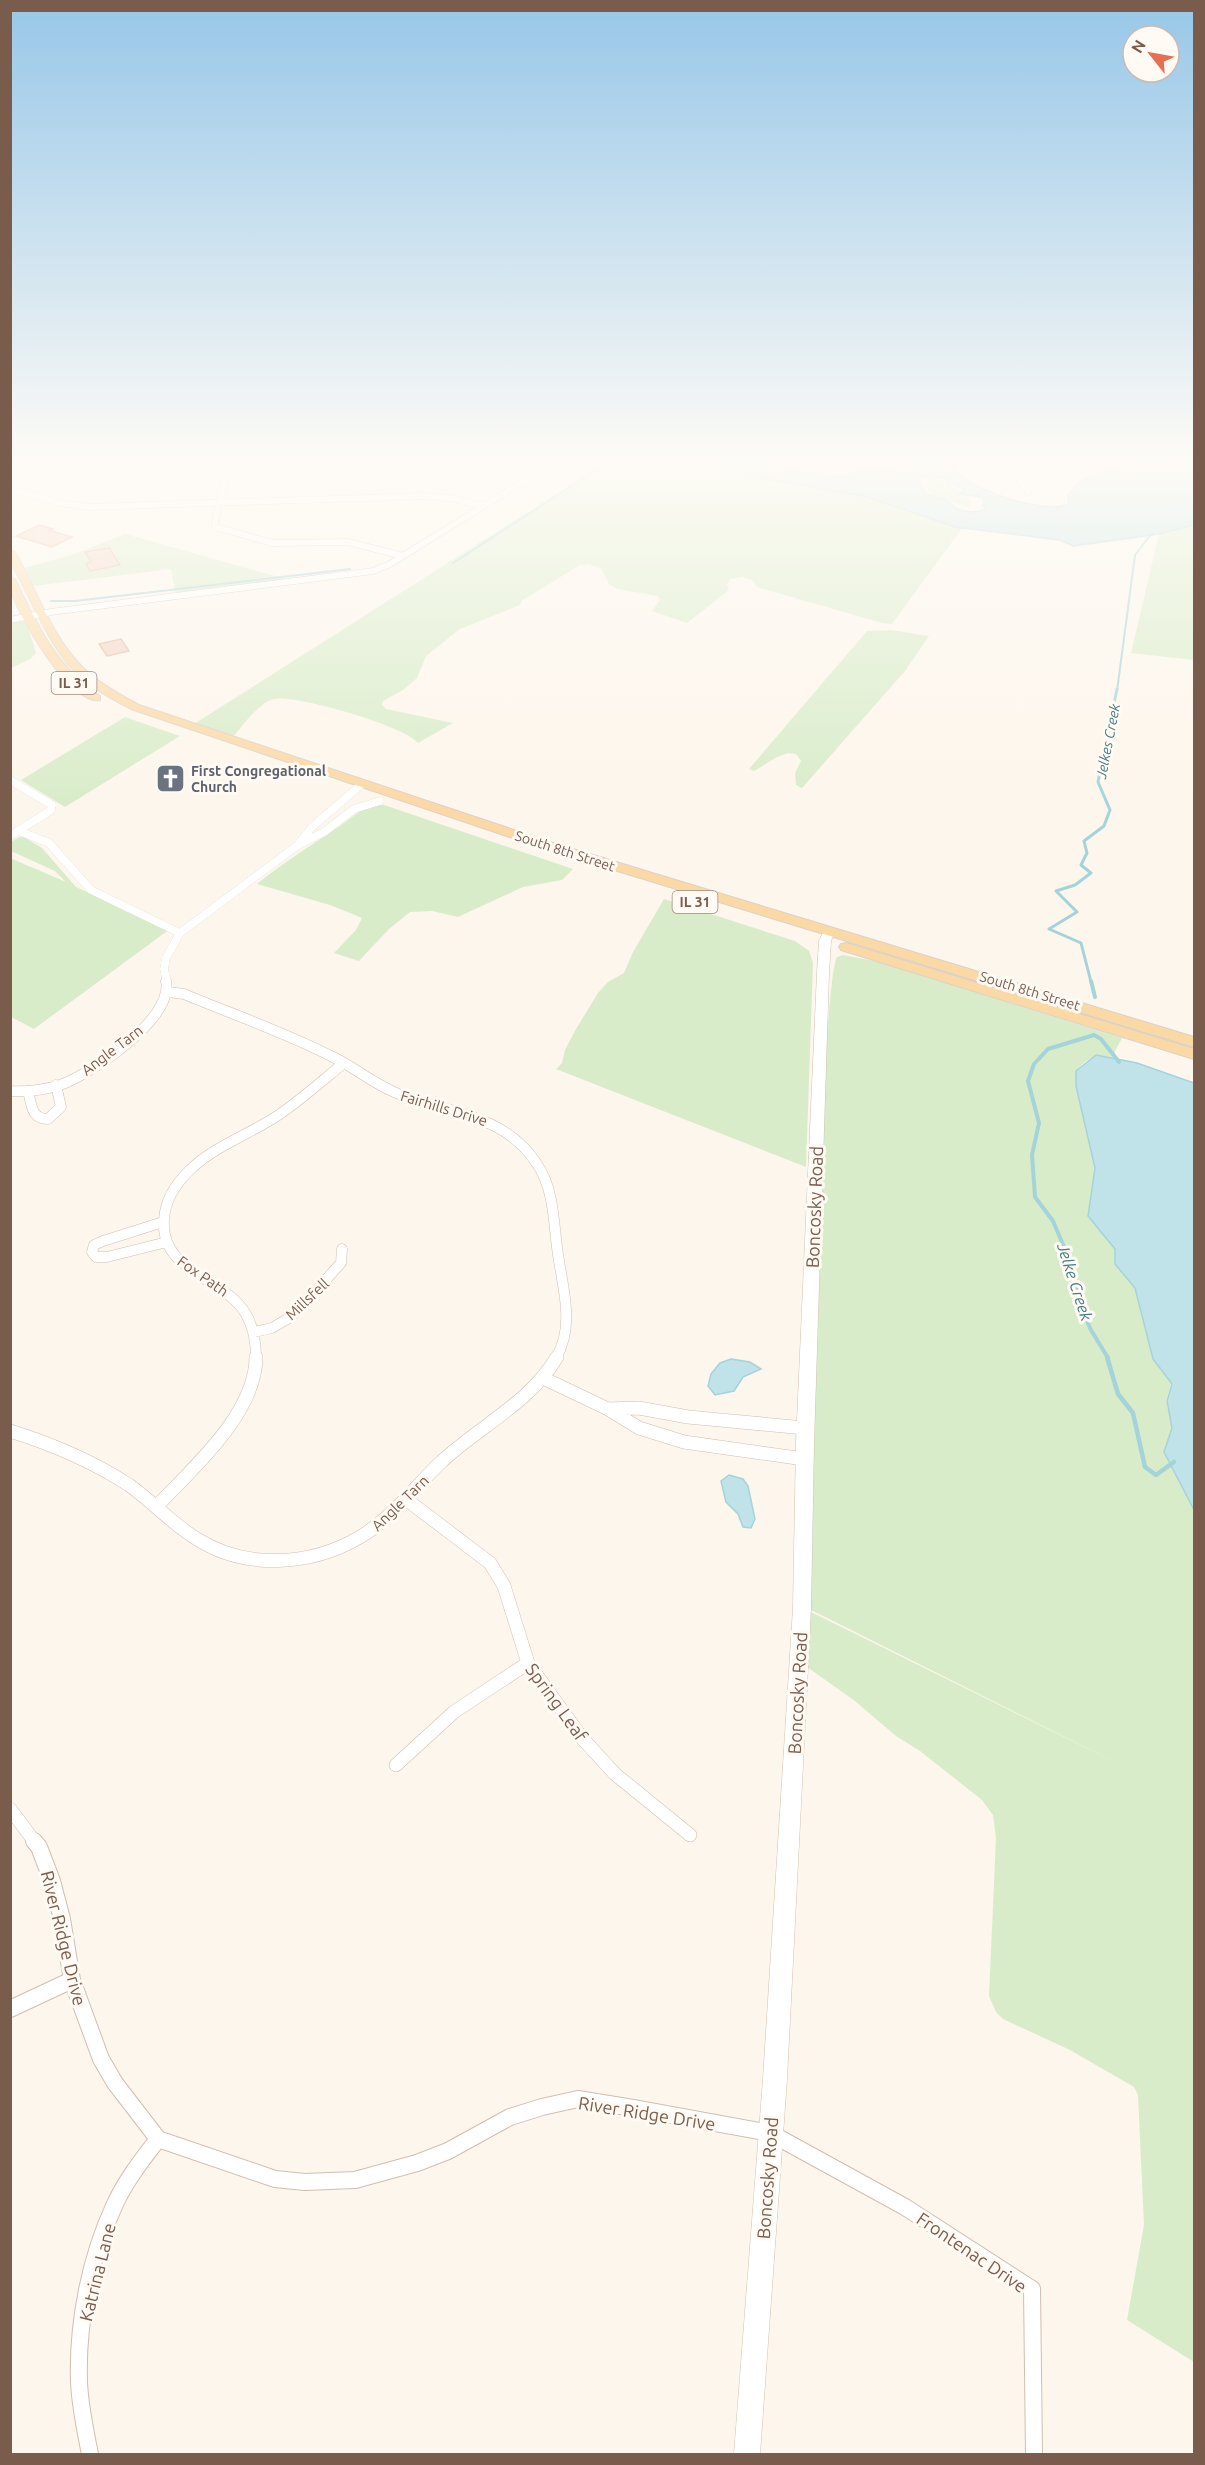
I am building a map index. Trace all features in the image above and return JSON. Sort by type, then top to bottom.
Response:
[{"type":"main road","name":"South 8th Street","points":[[23,578],[64,655],[76,668],[92,682],[122,701],[147,711],[357,787],[380,801],[615,878],[827,936],[1194,1042]]},
{"type":"main road","name":"South 8th Street","points":[[10,579],[43,645],[56,665],[70,680],[110,706],[149,722],[569,852],[1194,1054]]},
{"type":"street","points":[[10,620],[327,578]]},
{"type":"street","points":[[10,780],[52,805],[51,810],[10,836]]},
{"type":"street","points":[[298,845],[312,827],[343,802],[357,787]]},
{"type":"street","points":[[168,992],[164,966],[167,953],[180,933],[298,845],[324,832],[354,809],[380,801]]},
{"type":"street","points":[[19,831],[49,843],[91,890],[180,933]]},
{"type":"street","name":"Boncosky Road","points":[[747,2454],[776,2067],[802,1608],[805,1428],[827,936]]},
{"type":"street","name":"Fairhills Drive","points":[[168,992],[184,994],[328,1054],[396,1093],[489,1120],[510,1134],[529,1152],[545,1177],[552,1195],[556,1245],[566,1289],[568,1318],[563,1345],[543,1377]]},
{"type":"street","name":"Angle Tarn","points":[[10,1091],[28,1091],[56,1086],[85,1073],[133,1037],[157,1011],[168,992]]},
{"type":"street","name":"Fox Path","points":[[158,1505],[197,1464],[235,1415],[247,1394],[255,1368],[254,1332],[241,1305],[219,1286],[173,1255],[167,1242],[163,1222],[165,1206],[172,1192],[191,1169],[211,1154],[282,1112],[344,1063]]},
{"type":"street","points":[[28,1091],[34,1114],[40,1119],[48,1119],[61,1107],[56,1086]]},
{"type":"street","points":[[163,1222],[103,1240],[94,1245],[92,1252],[96,1257],[107,1257],[167,1242]]},
{"type":"street","name":"Millsfell","points":[[254,1332],[273,1328],[303,1305],[342,1263],[342,1248]]},
{"type":"street","points":[[543,1377],[608,1408],[639,1428],[684,1442],[804,1459]]},
{"type":"street","name":"Angle Tarn","points":[[10,1431],[81,1457],[158,1505],[182,1528],[219,1551],[238,1557],[278,1561],[298,1560],[344,1546],[367,1533],[406,1500],[460,1444],[543,1377]]},
{"type":"street","points":[[608,1408],[639,1408],[688,1417],[805,1428]]},
{"type":"street","name":"Spring Leaf","points":[[406,1500],[469,1545],[490,1563],[504,1586],[528,1663],[582,1738],[615,1774],[690,1835]]},
{"type":"street","points":[[396,1765],[454,1712],[528,1663]]},
{"type":"street","name":"River Ridge Drive","points":[[10,1809],[39,1847],[52,1881],[62,1919],[72,1980],[101,2059],[115,2083],[158,2139],[275,2179],[305,2182],[355,2180],[417,2163],[448,2151],[510,2117],[578,2099],[770,2133]]},
{"type":"street","points":[[10,2009],[72,1980]]},
{"type":"street","name":"Frontenac Drive","points":[[770,2133],[905,2206],[1032,2289],[1034,2454]]},
{"type":"street","name":"Katrina Lane","points":[[90,2454],[79,2373],[86,2306],[100,2246],[114,2206],[135,2168],[158,2139]]},
{"type":"green space","points":[[29,578],[98,578],[33,586]]},
{"type":"green space","points":[[173,578],[282,578],[293,581],[176,596]]},
{"type":"green space","points":[[424,578],[559,578],[521,601],[520,605],[460,629],[426,656],[417,678],[403,690],[383,701],[382,705],[386,709],[453,723],[418,743],[393,728],[372,720],[325,706],[286,699],[274,699],[263,705],[233,737],[194,724]]},
{"type":"green space","points":[[606,578],[736,578],[730,579],[727,585],[729,590],[687,623],[652,611],[660,600],[658,596],[617,589],[609,584]]},
{"type":"green space","points":[[745,578],[926,578],[892,624],[757,587],[752,580]]},
{"type":"green space","points":[[1149,578],[1194,578],[1194,660],[1131,653]]},
{"type":"green space","points":[[24,621],[36,653],[30,659],[11,668],[11,622]]},
{"type":"green space","points":[[891,630],[929,636],[905,671],[802,788],[796,785],[795,773],[801,761],[796,754],[788,753],[777,757],[754,771],[749,769],[867,631]]},
{"type":"green space","points":[[125,717],[180,736],[65,807],[21,780]]},
{"type":"green space","points":[[372,805],[384,805],[573,869],[562,880],[523,887],[458,917],[432,911],[410,912],[389,929],[359,961],[334,953],[356,930],[362,918],[330,905],[257,884],[358,812]]},
{"type":"green space","points":[[24,837],[42,848],[76,887],[170,929],[34,1029],[11,1017],[10,858],[66,882],[55,871],[11,853],[11,842]]},
{"type":"green space","points":[[664,899],[795,941],[809,951],[813,963],[806,1167],[556,1069],[562,1063],[565,1050],[598,993],[608,982],[624,973],[633,952]]},
{"type":"green space","points":[[843,955],[879,962],[1122,1038],[1112,1057],[1092,1058],[1080,1066],[1076,1071],[1076,1086],[1095,1168],[1088,1216],[1115,1249],[1115,1264],[1135,1288],[1153,1359],[1171,1384],[1166,1401],[1172,1428],[1164,1452],[1194,1511],[1194,2362],[1127,2320],[1144,2225],[1138,2095],[1134,2087],[1070,2050],[1003,2019],[996,2012],[989,1996],[996,1838],[993,1815],[982,1800],[920,1751],[896,1736],[855,1701],[807,1667],[809,1611],[1127,1768],[809,1609],[824,1065],[835,964],[837,957]]},
{"type":"water","points":[[1096,1055],[1137,1063],[1194,1083],[1194,1510],[1164,1452],[1172,1428],[1167,1401],[1172,1384],[1153,1359],[1135,1288],[1115,1264],[1115,1249],[1088,1216],[1095,1168],[1076,1086],[1076,1071]]},
{"type":"water","points":[[731,1359],[750,1362],[761,1369],[743,1377],[734,1391],[715,1395],[708,1386],[711,1374],[720,1363]]},
{"type":"water","points":[[729,1475],[743,1479],[748,1486],[755,1519],[751,1528],[743,1527],[738,1514],[726,1502],[721,1481]]},
{"type":"building","points":[[121,639],[129,651],[107,656],[99,644]]},
{"type":"waterway","points":[[51,601],[75,601],[272,578]]},
{"type":"waterway","name":"Jelkes Creek","points":[[1117,691],[1132,578]]},
{"type":"waterway","name":"Jelkes Creek","points":[[1091,982],[1081,943],[1049,929],[1077,912],[1056,891],[1075,885],[1091,873],[1081,865],[1087,853],[1084,841],[1104,826],[1110,810],[1098,782],[1117,689]]},
{"type":"waterway","name":"Jelkes Creek","points":[[1091,981],[1095,997]]},
{"type":"waterway","name":"Jelke Creek","points":[[1108,1358],[1091,1330],[1080,1305],[1073,1268],[1053,1221],[1035,1197],[1032,1155],[1039,1123],[1028,1081],[1034,1064],[1048,1049],[1094,1035],[1101,1039],[1119,1062]]},
{"type":"waterway","name":"Jelke Creek","points":[[1107,1357],[1118,1394],[1133,1413],[1145,1467],[1156,1475],[1174,1462]]},
{"type":"place","name":"First Congregational Church","points":[[170,779]]}]
